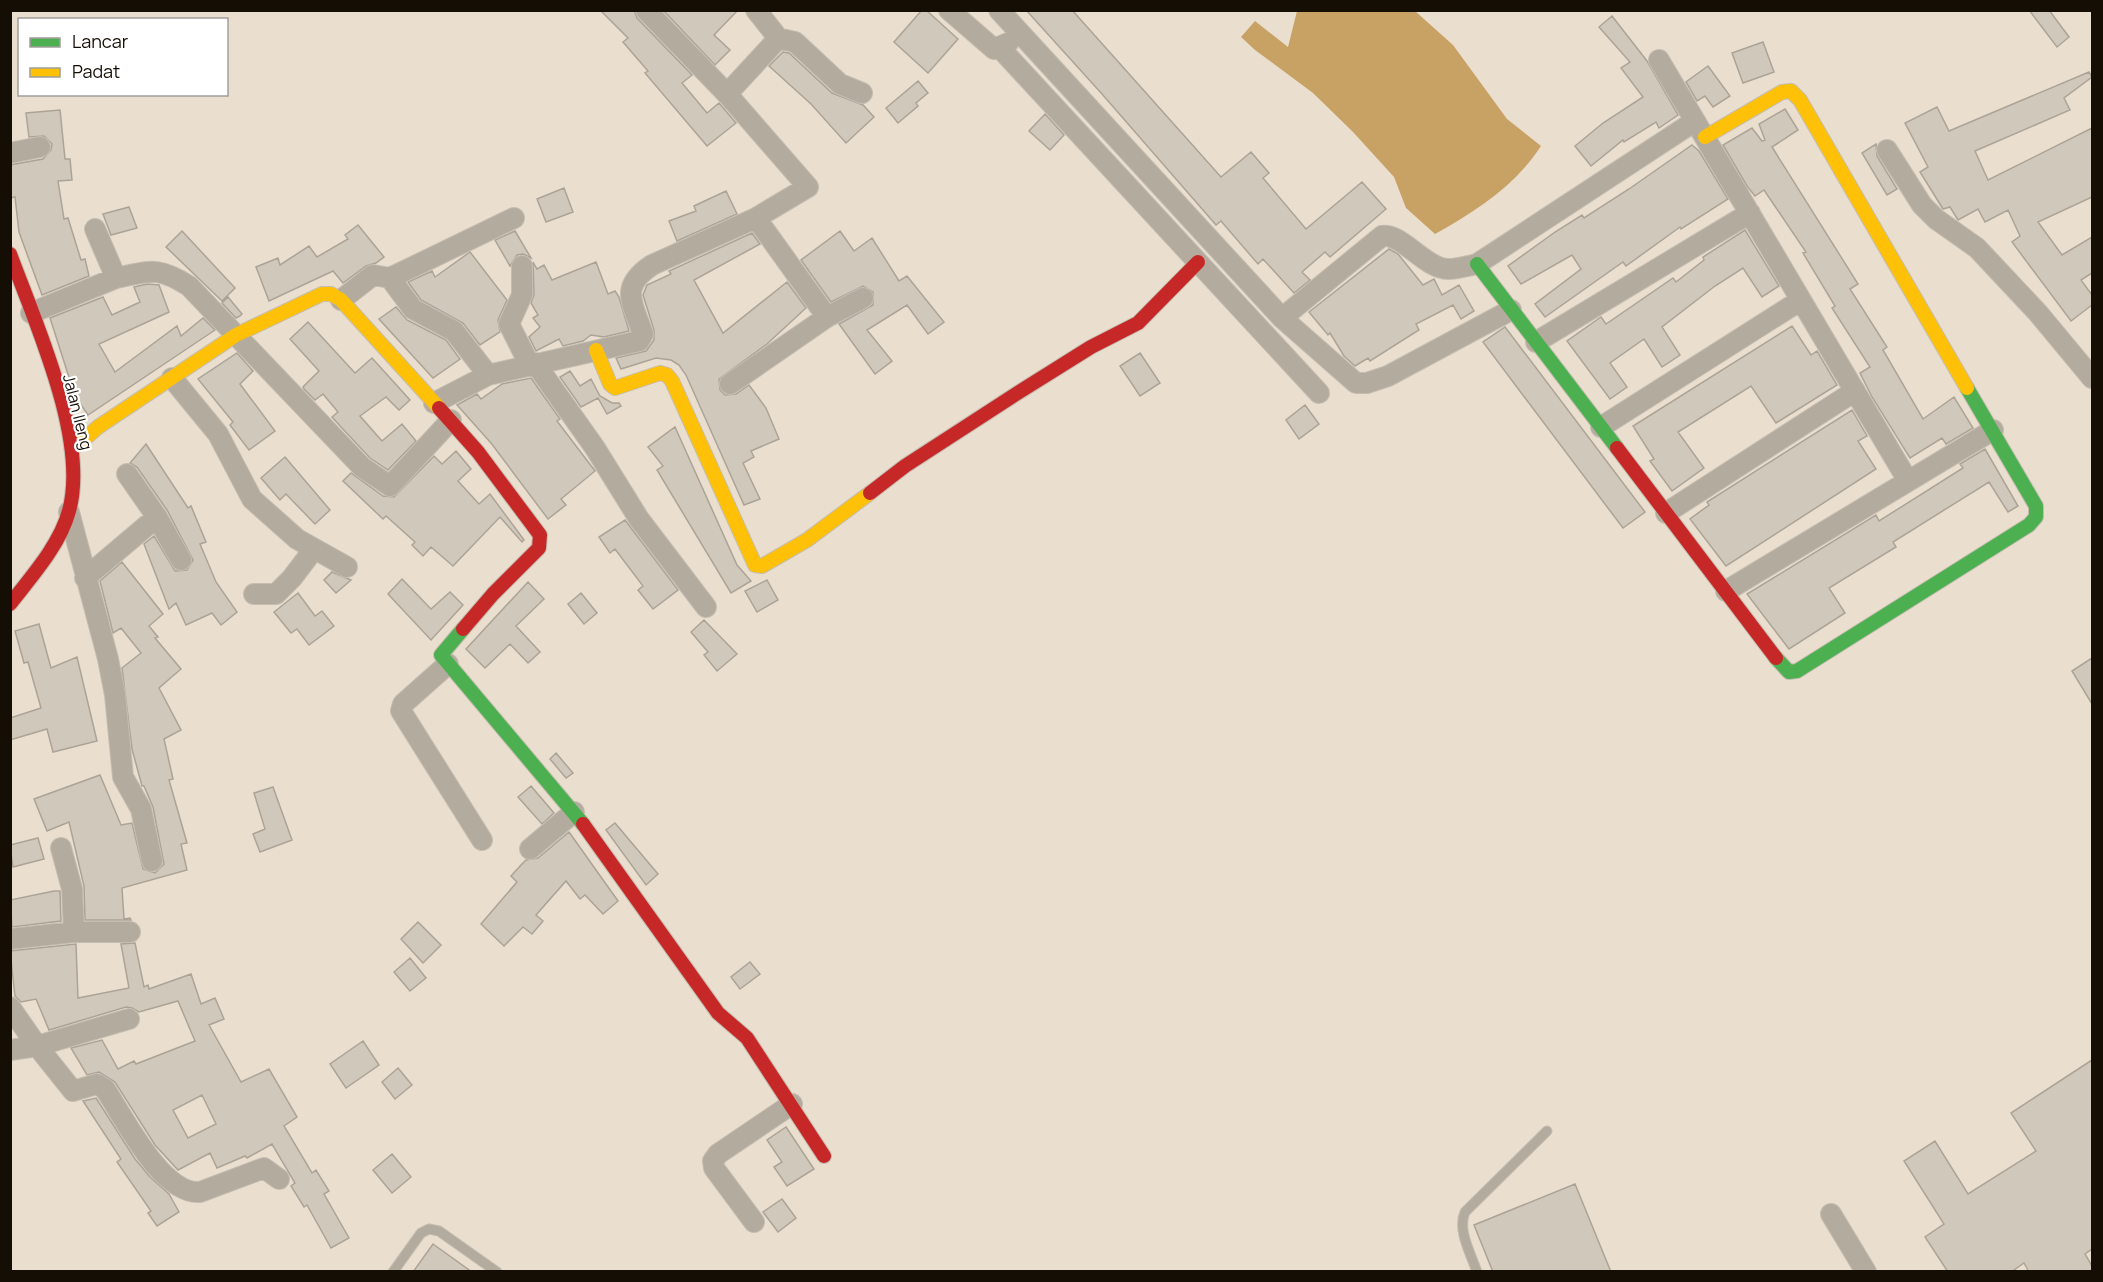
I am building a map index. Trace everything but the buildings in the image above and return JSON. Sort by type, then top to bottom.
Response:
[{"type":"street","points":[[434,403],[488,375],[642,339],[630,296],[631,285],[638,275],[652,265],[756,218],[808,187],[727,94],[646,10]]},
{"type":"street","points":[[756,10],[777,38],[795,42],[840,84],[862,93]]},
{"type":"street","points":[[949,10],[989,46],[1000,48],[1319,393]]},
{"type":"street","points":[[999,10],[1019,35],[1282,318],[1356,383],[1367,383],[1388,376],[1511,310]]},
{"type":"street","points":[[1000,48],[1019,35]]},
{"type":"street","points":[[727,94],[777,38]]},
{"type":"street","points":[[1659,60],[1908,481]]},
{"type":"street","points":[[1282,318],[1382,236],[1392,237],[1429,262],[1448,269],[1476,264],[1700,129],[1782,92],[1791,91],[1806,110],[1993,430],[2036,506],[2036,517],[2029,525],[1797,671],[1789,672],[1781,665],[1476,264]]},
{"type":"street","points":[[10,153],[40,147]]},
{"type":"street","points":[[1887,150],[1922,205],[1936,219],[1977,248],[2038,313],[2092,378]]},
{"type":"street","points":[[1536,342],[1750,213]]},
{"type":"street","points":[[340,300],[373,275],[390,278],[514,218]]},
{"type":"street","points":[[756,218],[827,317]]},
{"type":"street","points":[[94,229],[116,278]]},
{"type":"street","name":"Jalan Ileng","points":[[10,254],[59,396],[73,449],[74,479],[69,512],[35,573],[10,604]]},
{"type":"street","points":[[596,350],[610,384],[615,388],[660,373],[667,375],[672,381],[751,559],[755,565],[762,566],[807,540],[905,466],[1016,394],[1090,347],[1138,323],[1198,262]]},
{"type":"street","points":[[522,266],[522,295],[508,324],[532,363],[590,441],[639,519],[706,607]]},
{"type":"street","points":[[31,313],[116,278],[154,270],[173,276],[189,286],[362,467],[390,486],[451,420]]},
{"type":"street","points":[[390,278],[413,309],[454,331],[488,375]]},
{"type":"street","points":[[73,449],[98,427],[236,335],[322,294],[331,294],[340,300],[451,420],[538,531],[541,540],[538,548],[493,594],[441,655],[574,813],[718,1013],[747,1038],[824,1156]]},
{"type":"street","points":[[730,384],[827,317],[863,298]]},
{"type":"street","points":[[1601,427],[1801,300]]},
{"type":"street","points":[[172,378],[218,434],[252,499],[297,539],[347,567]]},
{"type":"street","points":[[1666,513],[1855,391]]},
{"type":"street","points":[[1726,591],[1993,430]]},
{"type":"street","points":[[127,474],[158,517],[181,560]]},
{"type":"street","points":[[69,512],[114,686],[123,777],[141,809],[152,861]]},
{"type":"street","points":[[85,578],[158,517]]},
{"type":"street","points":[[254,594],[276,594],[292,578],[314,549]]},
{"type":"street","points":[[448,664],[408,700],[401,711],[482,840]]},
{"type":"street","points":[[530,849],[574,813]]},
{"type":"street","points":[[61,848],[72,889],[74,932]]},
{"type":"street","points":[[10,939],[74,932],[130,932]]},
{"type":"street","points":[[10,1007],[73,1091],[97,1084],[105,1089],[154,1164],[179,1187],[189,1193],[200,1192],[264,1168],[279,1179]]},
{"type":"street","points":[[10,1050],[38,1046],[129,1019]]},
{"type":"street","points":[[754,1222],[714,1168],[713,1161],[718,1154],[792,1104]]},
{"type":"street","points":[[1831,1214],[1866,1272]]},
{"type":"lane","points":[[1477,1272],[1461,1220],[1465,1212],[1547,1131]]},
{"type":"lane","points":[[393,1272],[421,1233],[429,1229],[439,1231],[497,1272]]},
{"type":"shaded area","points":[[1297,11],[1415,11],[1453,45],[1507,119],[1541,146],[1519,173],[1494,196],[1435,234],[1406,208],[1394,177],[1353,132],[1313,93],[1241,37],[1255,21],[1288,47]]},
{"type":"traffic: fast","points":[[1477,264],[1617,448]]},
{"type":"traffic: fast","points":[[1776,658],[1789,672],[1797,671],[2029,525],[2036,517],[2036,506],[1967,388]]},
{"type":"traffic: fast","points":[[463,629],[441,655],[583,824]]},
{"type":"traffic: slow","points":[[1705,137],[1782,92],[1791,91],[1800,100],[1967,388]]},
{"type":"traffic: slow","points":[[73,449],[98,427],[236,335],[322,294],[331,294],[341,300],[439,408]]},
{"type":"traffic: slow","points":[[596,350],[610,384],[615,388],[660,373],[667,375],[672,381],[755,565],[762,566],[807,540],[870,493]]},
{"type":"traffic: jam","points":[[10,254],[45,346],[66,416],[72,450],[73,482],[69,511],[59,536],[44,560],[10,604]]},
{"type":"traffic: jam","points":[[870,493],[905,466],[1016,394],[1091,347],[1138,323],[1198,262]]},
{"type":"traffic: jam","points":[[439,408],[478,452],[540,535],[539,548],[493,594],[463,629]]},
{"type":"traffic: jam","points":[[1617,448],[1776,658]]},
{"type":"traffic: jam","points":[[583,824],[718,1013],[747,1038],[824,1156]]}]
